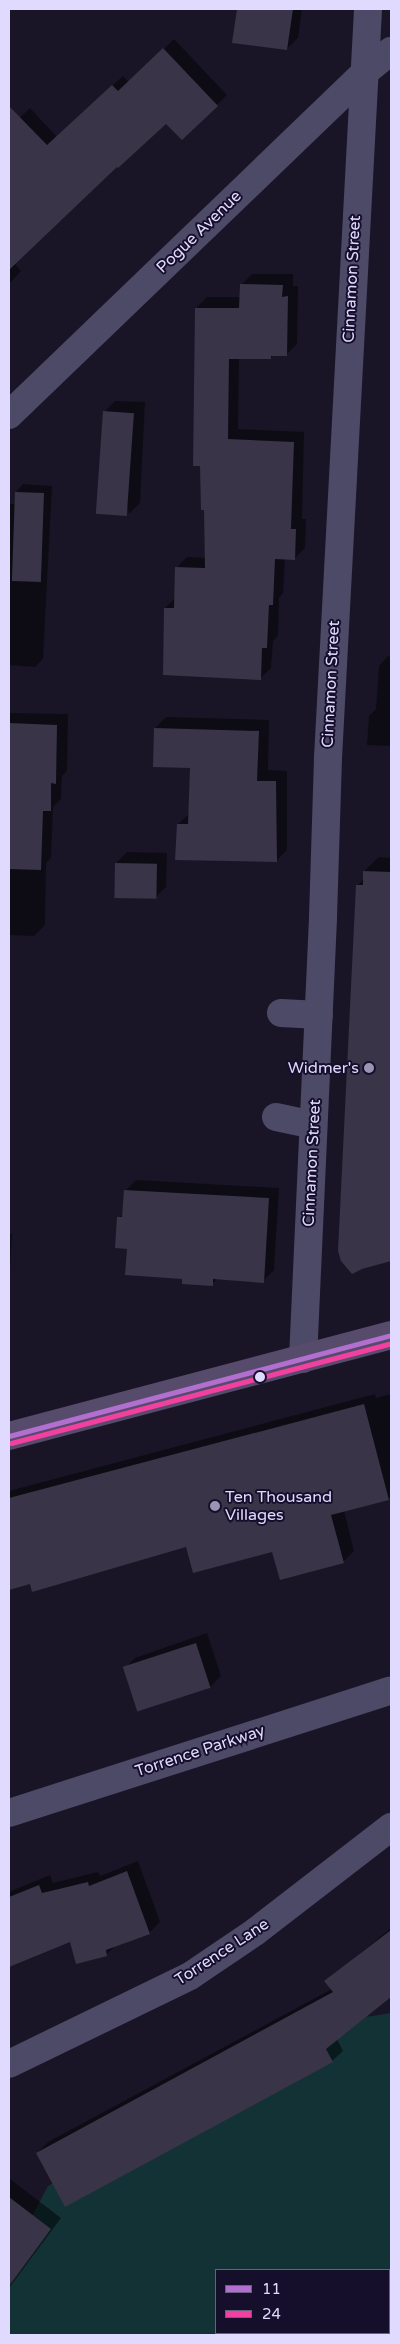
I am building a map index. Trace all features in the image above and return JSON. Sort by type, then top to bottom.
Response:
[{"type":"main road","points":[[9,1436],[391,1335]]},
{"type":"street","name":"Cinnamon Street","points":[[303,1359],[319,1015],[328,758],[368,9]]},
{"type":"street","name":"Pogue Avenue","points":[[9,415],[366,71],[391,51]]},
{"type":"street","points":[[282,1013],[319,1015]]},
{"type":"street","points":[[276,1118],[313,1125]]},
{"type":"street","name":"Torrence Parkway","points":[[9,1813],[391,1690]]},
{"type":"street","name":"Torrence Lane","points":[[9,2064],[190,1976],[255,1932],[391,1826]]},
{"type":"green space","points":[[391,2013],[391,2335],[9,2335],[9,2259],[48,2186],[327,2023]]},
{"type":"building","points":[[237,9],[293,9],[287,50],[232,43]]},
{"type":"building","points":[[163,48],[218,106],[182,140],[166,124],[117,167],[9,270],[9,106],[47,145],[112,85],[118,91]]},
{"type":"building","points":[[240,284],[283,285],[282,297],[288,296],[287,356],[271,356],[271,359],[229,359],[228,439],[294,442],[291,529],[296,529],[295,560],[275,559],[273,605],[269,605],[267,648],[262,648],[261,680],[163,675],[164,608],[174,608],[175,567],[205,568],[204,510],[201,510],[200,466],[193,466],[195,308],[239,308]]},
{"type":"building","points":[[103,411],[134,413],[127,516],[96,514]]},
{"type":"building","points":[[15,492],[44,493],[41,582],[12,581]]},
{"type":"building","points":[[9,723],[57,725],[56,784],[51,783],[51,811],[43,811],[41,870],[9,869]]},
{"type":"building","points":[[154,728],[259,731],[257,781],[276,781],[277,862],[175,860],[177,824],[188,824],[190,768],[153,767]]},
{"type":"building","points":[[115,863],[157,864],[156,899],[114,898]]},
{"type":"building","name":"Widmer's","points":[[363,871],[391,872],[391,1261],[362,1269],[352,1274],[341,1261],[338,1251],[356,885],[363,885]]},
{"type":"building","points":[[124,1190],[269,1198],[264,1283],[213,1279],[213,1286],[182,1284],[182,1279],[125,1275],[127,1249],[115,1248],[117,1217],[122,1217]]},
{"type":"building","points":[[364,1404],[389,1500],[331,1515],[344,1563],[280,1580],[272,1552],[193,1573],[186,1547],[32,1592],[30,1584],[9,1590],[9,1498]]},
{"type":"building","points":[[196,1643],[211,1688],[137,1711],[123,1667]]},
{"type":"building","points":[[127,1871],[150,1934],[106,1950],[107,1956],[76,1964],[70,1942],[9,1967],[9,1897],[39,1885],[42,1893],[88,1882],[89,1886]]},
{"type":"building","points":[[391,1930],[391,1997],[326,2049],[333,2062],[65,2207],[36,2153],[333,1992],[324,1981]]},
{"type":"building","points":[[9,2197],[51,2229],[9,2286]]},
{"type":"transit line","name":"11","points":[[9,1436],[391,1335]]},
{"type":"transit line","name":"24","points":[[11,1443],[391,1343]]},
{"type":"place","name":"Widmer's","points":[[369,1068]]},
{"type":"place","name":"Ten Thousand Villages","points":[[215,1506]]}]
